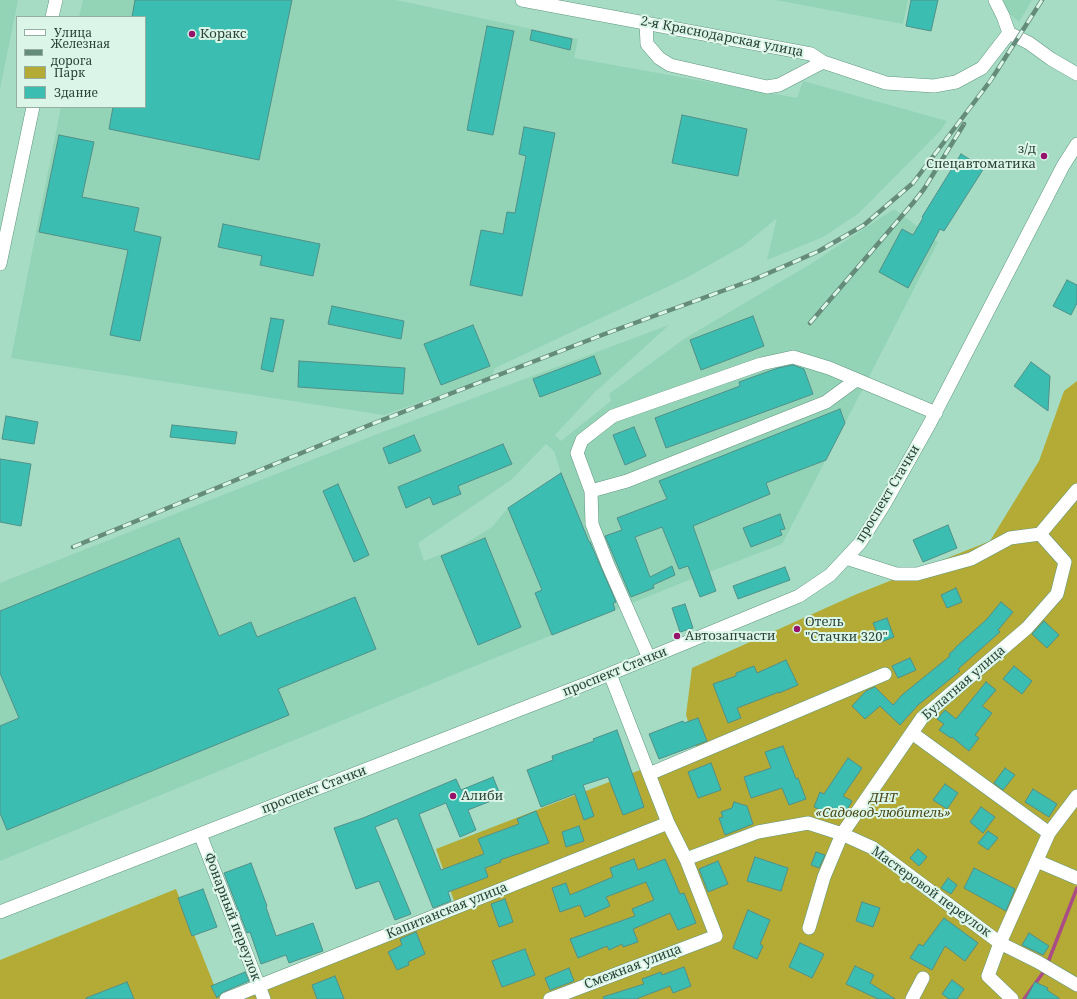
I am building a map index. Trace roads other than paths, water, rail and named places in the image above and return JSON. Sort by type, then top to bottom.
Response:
[{"type":"street","points":[[52,16],[56,0]]},
{"type":"street","name":"2-я Краснодарская улица","points":[[522,0],[811,54],[823,62],[886,83],[934,86],[956,82],[982,68],[1009,34]]},
{"type":"street","points":[[995,0],[1003,16],[1009,34],[1029,43],[1051,59],[1077,74]]},
{"type":"street","points":[[646,23],[647,44],[659,58],[670,65],[767,87],[779,85],[823,62]]},
{"type":"street","points":[[0,264],[33,108]]},
{"type":"street","name":"проспект Стачки","points":[[0,912],[610,674],[799,596],[830,575],[860,543],[885,503],[936,413],[1063,166],[1077,144]]},
{"type":"street","points":[[649,658],[608,565],[592,524],[591,491],[577,453],[582,440],[613,416],[761,364],[794,357],[829,368],[936,413]]},
{"type":"street","points":[[591,491],[627,481],[826,402],[856,380]]},
{"type":"street","points":[[846,558],[896,574],[917,574],[971,559],[1010,538],[1040,534],[1077,490]]},
{"type":"street","name":"Булатная улица","points":[[809,928],[824,877],[842,834],[922,718],[1027,628],[1057,594],[1064,562],[1040,534]]},
{"type":"street","points":[[610,674],[668,822],[686,858]]},
{"type":"street","points":[[649,774],[885,674]]},
{"type":"street","points":[[912,732],[1049,833]]},
{"type":"street","points":[[1012,999],[988,976],[1000,943],[1049,833],[1077,796]]},
{"type":"street","name":"Капитанская улица","points":[[226,999],[668,822]]},
{"type":"street","name":"Мастеровой переулок","points":[[686,858],[758,832],[808,823],[842,834],[873,848],[1000,943],[1038,962],[1077,985]]},
{"type":"street","name":"Фонарный переулок","points":[[200,834],[264,999]]},
{"type":"street","name":"Смежная улица","points":[[550,999],[716,936],[686,858]]},
{"type":"street","points":[[1037,861],[1077,878]]},
{"type":"street","points":[[912,999],[923,978]]},
{"type":"waterway","points":[[1024,999],[1045,970],[1077,888]]},
{"type":"railway","points":[[73,547],[372,424],[602,335],[755,279],[819,251],[864,225],[913,183],[991,80],[1042,0]]},
{"type":"railway","points":[[810,323],[924,189],[964,124]]},
{"type":"place","name":"Коракс","points":[[192,34]]},
{"type":"place","name":"з/д Спецавтоматика","points":[[1044,156]]},
{"type":"place","name":"Отель \"Стачки 320\"","points":[[797,629]]},
{"type":"place","name":"Автозапчасти","points":[[677,636]]},
{"type":"place","name":"Алиби","points":[[453,796]]},
{"type":"park label","name":"ДНТ «Садовод-любитель»","points":[[883,806]]}]
